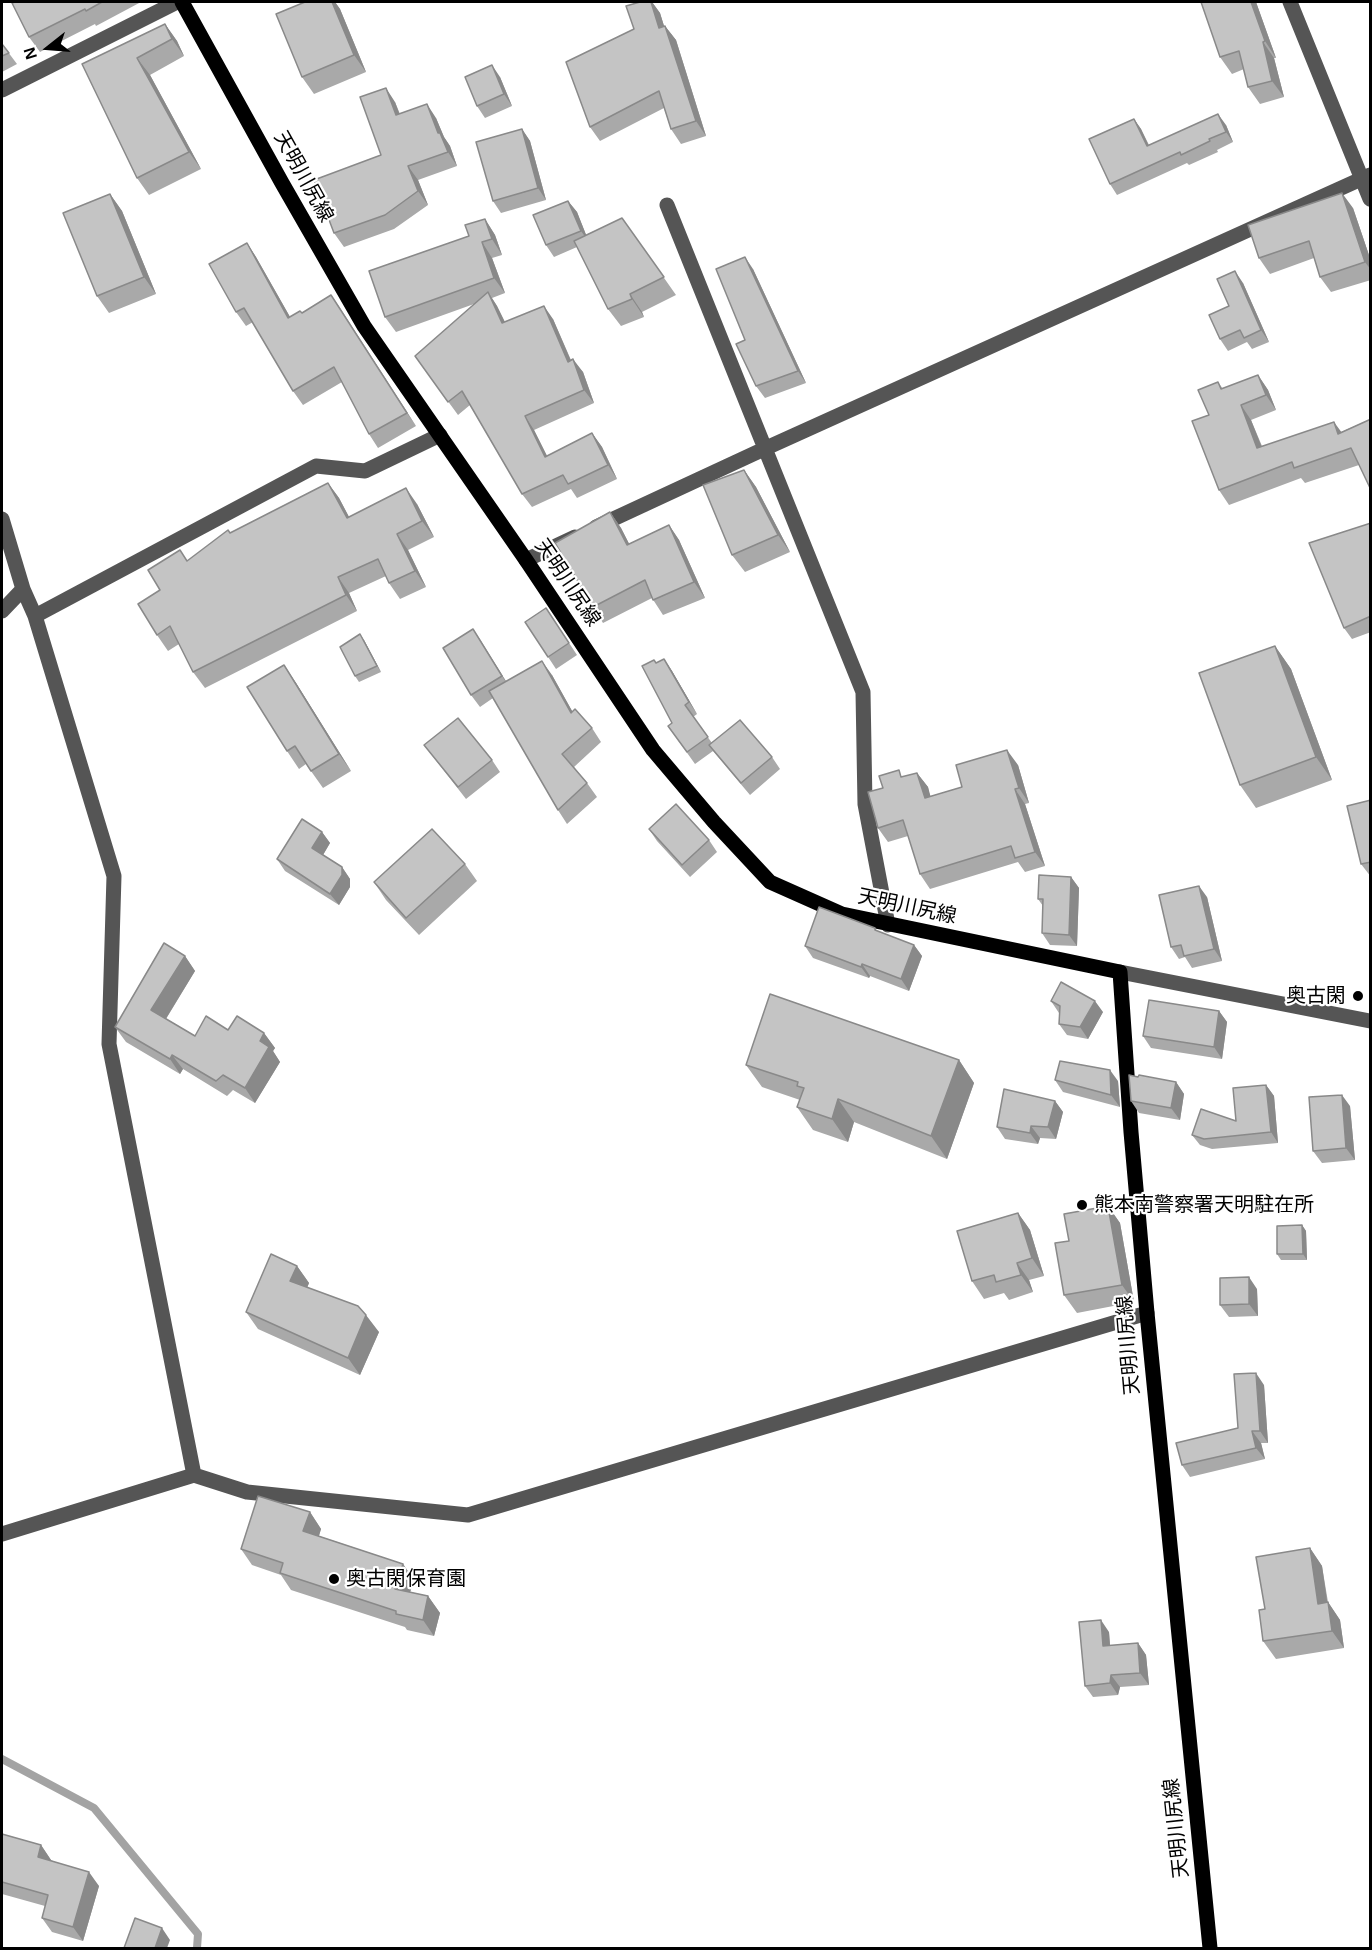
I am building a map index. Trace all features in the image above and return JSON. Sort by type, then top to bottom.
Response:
[{"type":"main road","name":"天明川尻線","points":[[182,2],[364,326],[526,560],[653,750],[714,822],[770,882],[842,914],[1120,972],[1147,1313],[1210,1948]]},
{"type":"street","points":[[2,90],[177,2]]},
{"type":"street","points":[[1290,2],[1367,176],[1371,200]]},
{"type":"street","points":[[526,560],[764,448],[1367,176]]},
{"type":"street","points":[[667,205],[863,692],[865,804],[888,925]]},
{"type":"street","points":[[35,616],[316,466],[365,471],[440,435]]},
{"type":"street","points":[[2,519],[23,589],[35,616],[114,876],[109,1044],[194,1475]]},
{"type":"street","points":[[2,611],[23,589]]},
{"type":"street","points":[[1120,972],[1371,1021]]},
{"type":"street","points":[[2,1534],[194,1475],[247,1492],[468,1515],[1147,1313]]},
{"type":"building","points":[[102,2],[29,37],[12,3]]},
{"type":"building","points":[[305,2],[332,2],[354,55],[302,77],[276,14]]},
{"type":"building","points":[[651,2],[659,28],[665,26],[696,121],[671,129],[659,91],[590,127],[566,62],[634,29],[626,6]]},
{"type":"building","points":[[1201,2],[1251,2],[1265,41],[1263,42],[1272,81],[1248,87],[1239,51],[1220,57]]},
{"type":"building","points":[[165,24],[172,39],[137,58],[189,152],[137,178],[82,64]]},
{"type":"building","points":[[2,44],[9,53],[2,56]]},
{"type":"building","points":[[492,65],[504,94],[477,106],[465,77]]},
{"type":"building","points":[[386,88],[396,115],[427,104],[448,152],[408,166],[418,191],[385,215],[334,233],[314,180],[381,155],[360,97]]},
{"type":"building","points":[[1218,114],[1226,132],[1181,155],[1180,152],[1110,184],[1089,139],[1134,119],[1147,146]]},
{"type":"building","points":[[522,129],[538,188],[493,201],[476,142]]},
{"type":"building","points":[[1342,193],[1365,262],[1320,277],[1309,241],[1259,258],[1248,225]]},
{"type":"building","points":[[110,194],[144,277],[97,296],[63,213]]},
{"type":"building","points":[[568,201],[581,231],[546,245],[533,215]]},
{"type":"building","points":[[622,218],[664,277],[630,294],[632,299],[608,309],[574,241]]},
{"type":"building","points":[[485,219],[492,239],[482,242],[494,278],[385,317],[369,271],[469,236],[465,225]]},
{"type":"building","points":[[247,243],[288,318],[300,311],[302,313],[331,295],[407,413],[369,434],[334,367],[293,391],[244,308],[236,312],[209,264]]},
{"type":"building","points":[[745,257],[798,371],[756,386],[736,344],[745,340],[716,269]]},
{"type":"building","points":[[1235,271],[1261,330],[1244,338],[1240,330],[1220,339],[1209,315],[1229,306],[1217,279]]},
{"type":"building","points":[[488,292],[502,323],[544,306],[568,362],[573,359],[584,390],[525,416],[545,457],[592,433],[608,465],[568,484],[563,475],[522,494],[462,391],[448,402],[415,356]]},
{"type":"building","points":[[1258,375],[1266,395],[1241,405],[1257,448],[1334,422],[1338,434],[1371,419],[1371,490],[1351,448],[1294,468],[1292,462],[1219,490],[1192,421],[1209,415],[1198,390],[1218,382],[1221,389]]},
{"type":"building","points":[[744,470],[778,535],[732,555],[703,485]]},
{"type":"building","points":[[328,483],[347,518],[406,488],[422,521],[397,534],[415,571],[389,583],[378,559],[338,577],[346,595],[193,672],[170,626],[157,635],[138,604],[160,590],[148,570],[180,550],[187,561],[228,530],[230,533]]},
{"type":"building","points":[[610,512],[627,545],[669,525],[694,582],[653,600],[645,580],[593,607],[555,543]]},
{"type":"building","points":[[1371,523],[1371,616],[1344,628],[1309,543]]},
{"type":"building","points":[[546,608],[569,643],[548,657],[525,622]]},
{"type":"building","points":[[473,629],[502,676],[471,695],[443,648]]},
{"type":"building","points":[[360,634],[377,666],[355,676],[340,647]]},
{"type":"building","points":[[1275,646],[1316,757],[1240,785],[1199,673]]},
{"type":"building","points":[[664,659],[689,702],[685,705],[708,737],[687,752],[668,726],[672,723],[642,666],[654,660],[656,663]]},
{"type":"building","points":[[542,661],[571,713],[575,709],[592,728],[562,754],[587,783],[558,810],[489,691]]},
{"type":"building","points":[[284,665],[339,754],[311,771],[295,746],[287,751],[247,687]]},
{"type":"building","points":[[458,718],[492,760],[458,787],[424,745]]},
{"type":"building","points":[[740,720],[772,757],[741,783],[709,745]]},
{"type":"building","points":[[1007,750],[1019,788],[1015,789],[1035,852],[1015,858],[1011,846],[920,874],[903,820],[878,828],[868,792],[883,788],[879,776],[899,770],[901,777],[917,773],[925,798],[962,787],[956,765]]},
{"type":"building","points":[[1371,800],[1371,862],[1361,864],[1347,806]]},
{"type":"building","points":[[676,804],[709,840],[682,865],[649,829]]},
{"type":"building","points":[[302,819],[322,832],[312,848],[342,867],[342,875],[330,894],[277,859]]},
{"type":"building","points":[[432,829],[465,864],[406,918],[374,882]]},
{"type":"building","points":[[1039,875],[1071,877],[1069,935],[1042,933],[1043,899],[1038,899]]},
{"type":"building","points":[[1199,886],[1214,949],[1184,956],[1181,945],[1171,947],[1159,895]]},
{"type":"building","points":[[819,907],[914,945],[901,979],[805,946]]},
{"type":"building","points":[[164,943],[185,956],[151,1010],[195,1036],[206,1016],[228,1030],[237,1016],[264,1033],[260,1041],[269,1047],[245,1088],[223,1075],[216,1081],[172,1055],[170,1059],[115,1027]]},
{"type":"building","points":[[1061,982],[1095,1001],[1080,1027],[1059,1024],[1060,1006],[1051,1001]]},
{"type":"building","points":[[770,994],[959,1060],[931,1136],[838,1099],[832,1119],[797,1107],[804,1088],[797,1086],[798,1082],[746,1065]]},
{"type":"building","points":[[1149,1000],[1219,1011],[1214,1047],[1143,1036]]},
{"type":"building","points":[[1060,1061],[1110,1070],[1111,1095],[1055,1080]]},
{"type":"building","points":[[1129,1075],[1176,1082],[1171,1108],[1131,1101]]},
{"type":"building","points":[[1266,1085],[1271,1132],[1204,1139],[1192,1135],[1201,1109],[1236,1121],[1233,1088]]},
{"type":"building","points":[[1004,1089],[1055,1101],[1048,1127],[1031,1126],[1030,1133],[997,1127]]},
{"type":"building","points":[[1342,1095],[1346,1148],[1313,1151],[1309,1097]]},
{"type":"building","points":[[1108,1206],[1122,1285],[1064,1295],[1055,1243],[1069,1241],[1064,1214]]},
{"type":"building","points":[[1018,1213],[1032,1258],[1017,1263],[1021,1275],[996,1282],[994,1275],[972,1281],[957,1231]]},
{"type":"building","points":[[1302,1225],[1303,1254],[1277,1254],[1277,1226]]},
{"type":"building","points":[[271,1254],[297,1266],[290,1281],[358,1306],[366,1315],[348,1358],[246,1312]]},
{"type":"building","points":[[1249,1277],[1249,1304],[1220,1305],[1220,1278]]},
{"type":"building","points":[[1256,1373],[1260,1431],[1252,1431],[1256,1448],[1182,1465],[1176,1443],[1238,1428],[1234,1374]]},
{"type":"building","points":[[258,1496],[310,1512],[303,1531],[403,1564],[395,1589],[428,1596],[423,1620],[396,1614],[396,1611],[280,1573],[283,1563],[241,1549]]},
{"type":"building","points":[[1310,1548],[1318,1604],[1328,1602],[1332,1631],[1263,1641],[1259,1610],[1265,1609],[1256,1557]]},
{"type":"building","points":[[1101,1620],[1103,1646],[1138,1643],[1140,1673],[1111,1675],[1110,1683],[1085,1686],[1079,1622]]},
{"type":"building","points":[[2,1834],[41,1845],[38,1857],[89,1872],[73,1927],[42,1918],[48,1895],[2,1882]]},
{"type":"building","points":[[135,1918],[162,1928],[155,1948],[124,1948]]},
{"type":"waterway","points":[[2,1759],[94,1808],[198,1934],[197,1948]]},
{"type":"place","name":"奥古閑","points":[[1358,996]]},
{"type":"place","name":"熊本南警察署天明駐在所","points":[[1082,1205]]},
{"type":"place","name":"奥古閑保育園","points":[[334,1579]]}]
